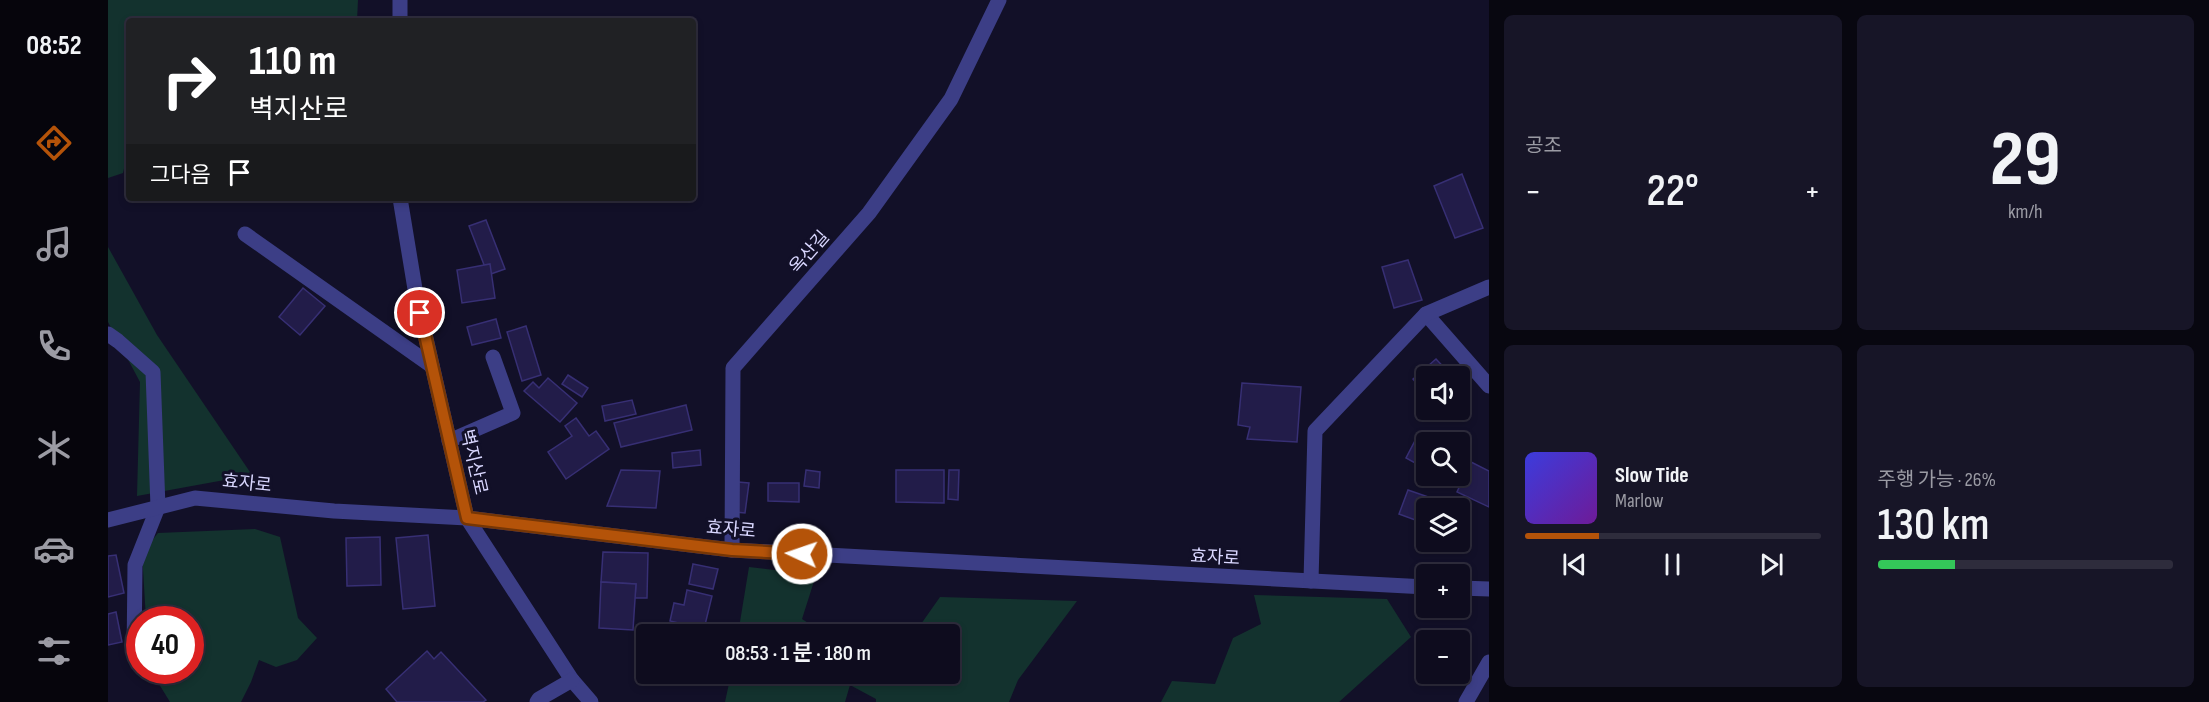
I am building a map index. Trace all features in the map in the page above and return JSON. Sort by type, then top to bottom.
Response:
[{"type":"street","points":[[400,0],[400,18]]},
{"type":"street","name":"옥산길","points":[[732,550],[733,368],[876,203],[951,99],[999,0]]},
{"type":"street","name":"벽지산로","points":[[400,201],[416,296],[467,518],[572,680],[591,702]]},
{"type":"street","points":[[244,234],[432,366]]},
{"type":"street","points":[[1311,581],[1315,431],[1426,314],[1489,287]]},
{"type":"street","points":[[1426,314],[1489,386]]},
{"type":"street","points":[[108,334],[153,372],[158,507],[135,565],[135,606]]},
{"type":"street","points":[[449,441],[513,413],[493,357]]},
{"type":"street","name":"효자로","points":[[108,520],[195,498],[334,512],[467,518],[732,550],[1416,586]]},
{"type":"street","points":[[1470,589],[1489,590]]},
{"type":"street","points":[[1466,702],[1489,662]]},
{"type":"street","points":[[537,702],[572,680]]},
{"type":"green space","points":[[108,0],[358,0],[357,18],[126,18],[126,160],[123,173],[108,178]]},
{"type":"green space","points":[[108,247],[157,335],[252,475],[137,496],[140,382],[108,322]]},
{"type":"green space","points":[[255,529],[280,537],[298,618],[317,638],[297,660],[276,667],[259,660],[241,702],[170,702],[159,684],[204,684],[204,606],[145,606],[142,553],[158,533]]},
{"type":"green space","points":[[749,567],[816,575],[802,619],[810,624],[740,624]]},
{"type":"green space","points":[[1254,595],[1387,599],[1411,637],[1339,702],[1161,702],[1172,681],[1215,684],[1233,638],[1261,624]]},
{"type":"green space","points":[[940,597],[1077,601],[1018,680],[1009,702],[876,702],[876,699],[850,685],[845,702],[725,702],[729,684],[960,684],[960,624],[921,624]]},
{"type":"building","points":[[1462,174],[1483,228],[1455,238],[1434,186]]},
{"type":"building","points":[[486,220],[505,269],[488,275],[469,226]]},
{"type":"building","points":[[1408,260],[1422,300],[1394,308],[1382,267]]},
{"type":"building","points":[[490,264],[495,298],[462,303],[457,270]]},
{"type":"building","points":[[303,288],[325,306],[300,335],[279,317]]},
{"type":"building","points":[[496,319],[501,338],[472,345],[467,327]]},
{"type":"building","points":[[526,326],[541,375],[522,381],[507,332]]},
{"type":"building","points":[[1436,359],[1443,366],[1428,366]]},
{"type":"building","points":[[568,375],[588,388],[582,397],[562,384]]},
{"type":"building","points":[[548,378],[577,403],[560,422],[524,391],[533,382],[539,388]]},
{"type":"building","points":[[1242,383],[1301,387],[1297,442],[1247,439],[1250,427],[1238,425]]},
{"type":"building","points":[[632,400],[636,414],[605,421],[602,406]]},
{"type":"building","points":[[686,405],[692,430],[621,447],[614,423]]},
{"type":"building","points":[[576,418],[589,436],[596,431],[609,449],[566,479],[548,452],[572,436],[565,426]]},
{"type":"building","points":[[1416,439],[1416,464],[1406,458]]},
{"type":"building","points":[[700,450],[701,465],[673,468],[672,453]]},
{"type":"building","points":[[1471,462],[1489,471],[1489,507],[1457,492],[1460,486],[1470,486]]},
{"type":"building","points":[[621,470],[660,471],[656,508],[607,506]]},
{"type":"building","points":[[806,470],[820,472],[819,488],[804,486]]},
{"type":"building","points":[[896,470],[944,470],[944,503],[896,502]]},
{"type":"building","points":[[949,470],[959,470],[958,500],[948,499]]},
{"type":"building","points":[[738,482],[749,483],[745,513],[735,512]]},
{"type":"building","points":[[768,483],[799,483],[799,502],[768,501]]},
{"type":"building","points":[[1408,490],[1431,498],[1416,498],[1416,520],[1399,514]]},
{"type":"building","points":[[428,535],[435,606],[403,609],[396,538]]},
{"type":"building","points":[[380,537],[381,585],[347,586],[346,538]]},
{"type":"building","points":[[603,552],[648,553],[647,598],[635,598],[636,584],[601,582]]},
{"type":"building","points":[[116,555],[124,593],[108,597],[108,556]]},
{"type":"building","points":[[693,564],[718,569],[713,589],[689,584]]},
{"type":"building","points":[[601,582],[636,584],[633,630],[599,628]]},
{"type":"building","points":[[687,590],[712,596],[705,624],[683,624],[670,621],[674,603],[684,605]]},
{"type":"building","points":[[116,612],[122,642],[108,645],[108,614]]},
{"type":"building","points":[[427,651],[434,659],[441,652],[486,700],[483,702],[397,702],[386,689]]},
{"type":"route","points":[[420,313],[467,518],[732,550],[802,554]]}]
